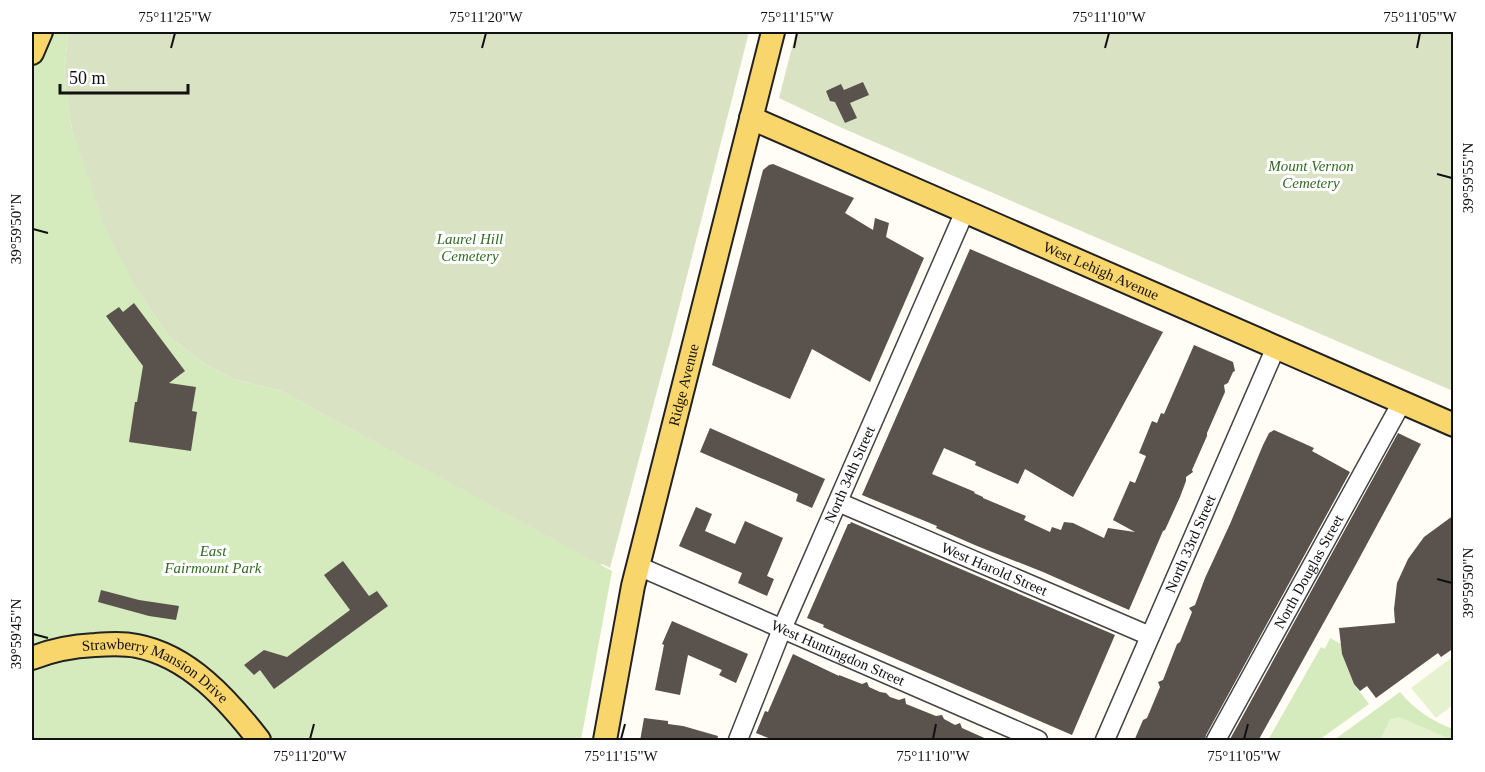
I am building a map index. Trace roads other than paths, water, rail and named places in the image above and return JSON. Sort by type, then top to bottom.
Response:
[{"type":"main road","points":[[32,53],[41,32]]},
{"type":"main road","name":"Ridge Avenue","points":[[605,741],[623,635],[638,566],[773,32]]},
{"type":"main road","name":"West Lehigh Avenue","points":[[751,118],[1454,425]]},
{"type":"main road","name":"Strawberry Mansion Drive","points":[[32,658],[48,652],[79,646],[120,644],[148,648],[164,654],[202,679],[235,710],[259,741]]},
{"type":"street","name":"North 34th Street","points":[[739,740],[782,629],[965,212]]},
{"type":"street","name":"North 33rd Street","points":[[1104,741],[1276,347]]},
{"type":"street","name":"North Douglas Street","points":[[1216,741],[1402,402]]},
{"type":"street","name":"West Harold Street","points":[[838,502],[1150,636]]},
{"type":"street","name":"West Huntingdon Street","points":[[638,566],[1038,741]]},
{"type":"park label","name":"Mount Vernon Cemetery","points":[[1311,174]]},
{"type":"park label","name":"Laurel Hill Cemetery","points":[[470,248]]},
{"type":"park label","name":"East Fairmount Park","points":[[213,560]]}]
